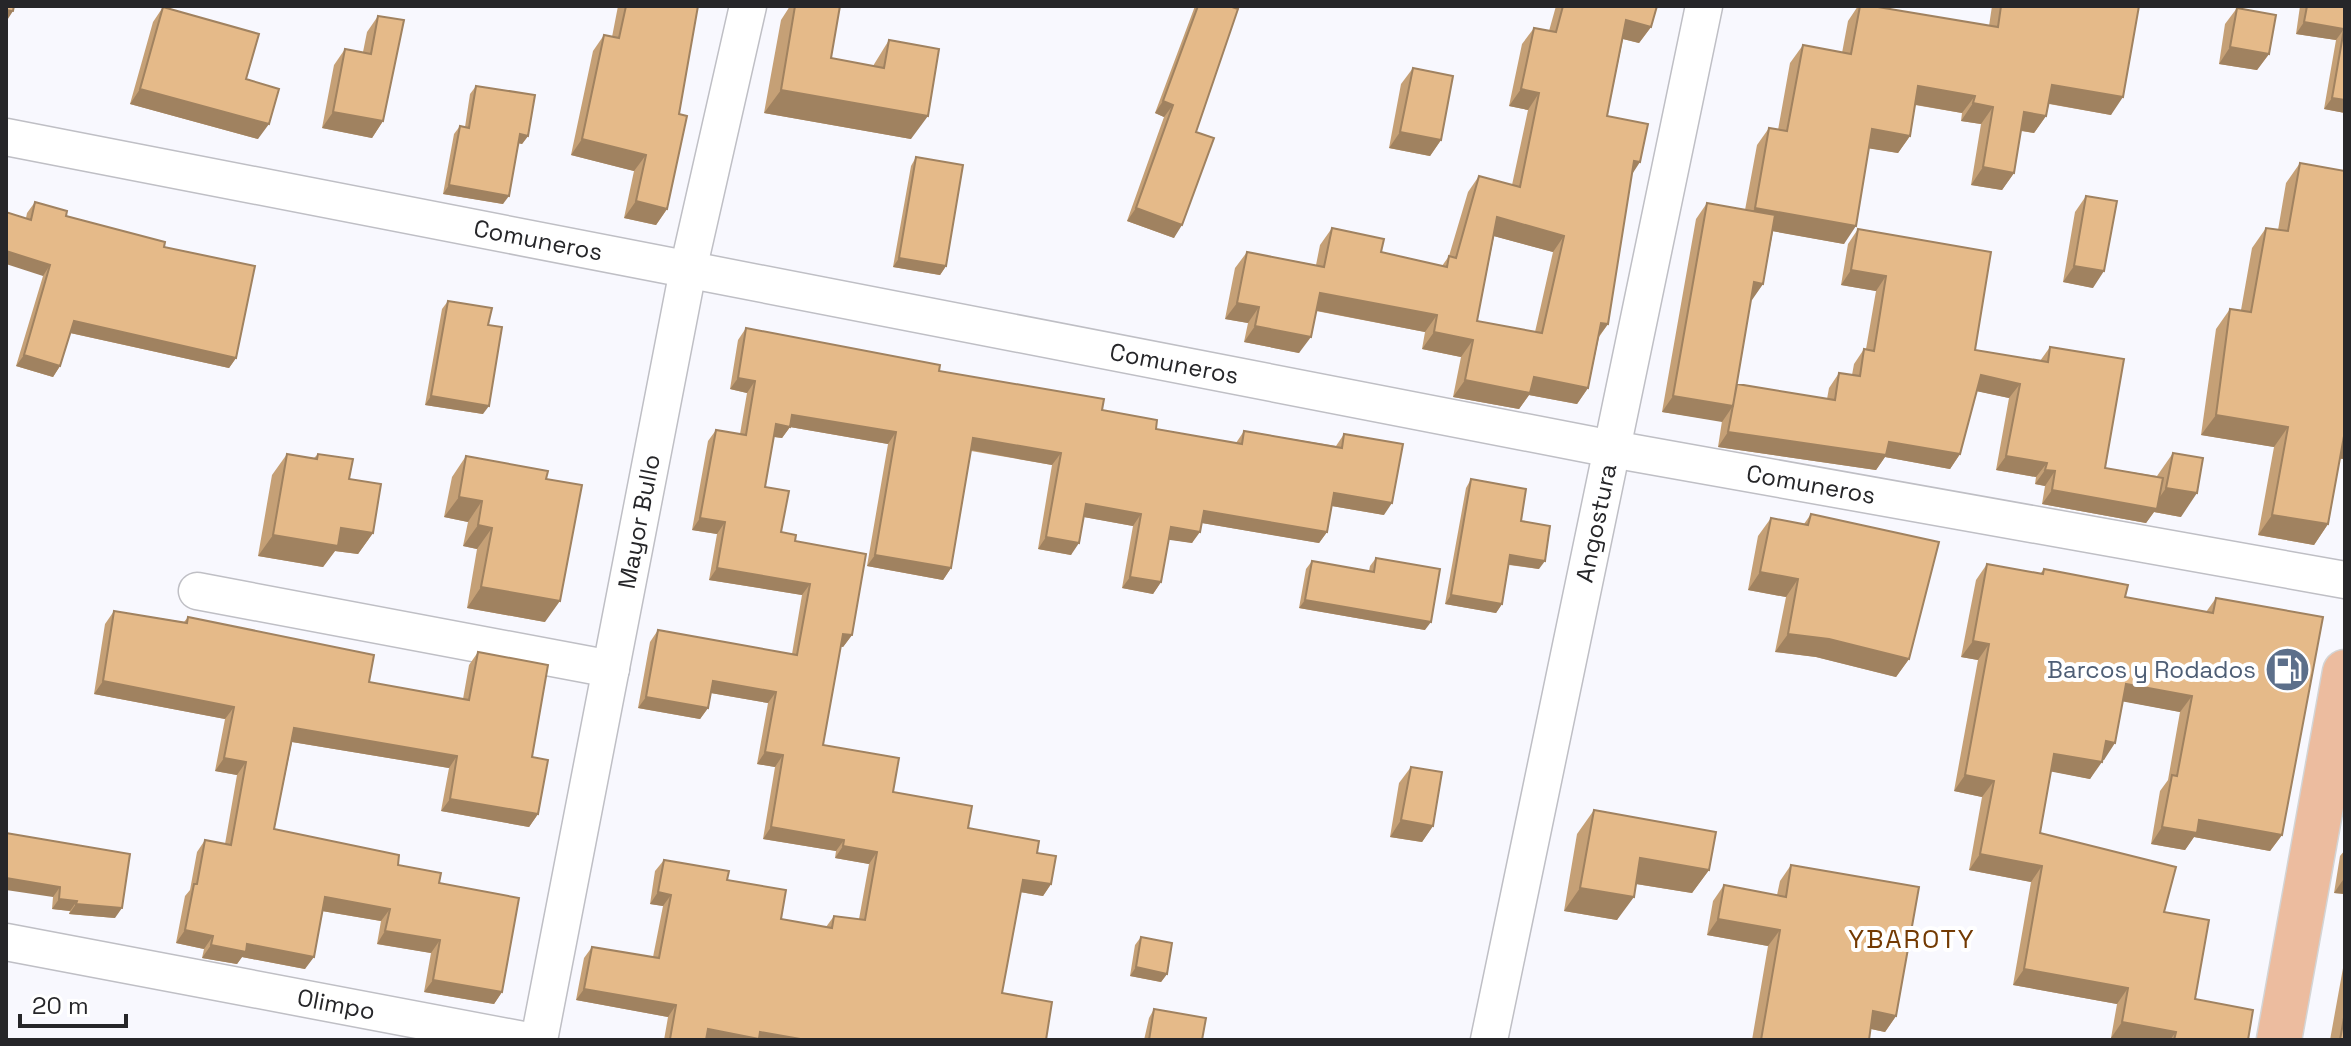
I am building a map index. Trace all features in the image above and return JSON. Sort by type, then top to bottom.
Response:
[{"type":"main road","points":[[2279,1040],[2345,672]]},
{"type":"street","name":"Mayor Bullo","points":[[539,1040],[688,270],[748,6]]},
{"type":"street","name":"Angostura","points":[[1489,1040],[1704,6]]},
{"type":"street","name":"Comuneros","points":[[6,137],[1612,449],[2345,580]]},
{"type":"street","points":[[197,591],[611,669]]},
{"type":"street","name":"Olimpo","points":[[6,942],[523,1040]]},
{"type":"building","points":[[626,6],[698,6],[679,114],[687,116],[667,209],[636,201],[646,155],[582,139],[604,35],[619,38]]},
{"type":"building","points":[[795,6],[840,6],[831,58],[884,68],[889,40],[939,49],[928,116],[781,90]]},
{"type":"building","points":[[1198,6],[1238,9],[1196,132],[1214,138],[1182,225],[1136,208],[1173,105],[1163,101]]},
{"type":"building","points":[[1563,6],[1657,6],[1651,27],[1626,20],[1607,116],[1648,124],[1640,162],[1634,161],[1608,324],[1601,323],[1588,388],[1534,377],[1530,393],[1465,380],[1473,340],[1434,332],[1437,315],[1320,293],[1311,337],[1255,326],[1259,307],[1237,303],[1247,252],[1324,267],[1332,228],[1384,239],[1381,252],[1447,267],[1449,256],[1456,258],[1479,176],[1520,187],[1539,93],[1521,89],[1534,28],[1556,32]],"holes":[[[1497,217],[1564,236],[1542,333],[1477,321]]]},
{"type":"building","points":[[1860,6],[1998,27],[2001,6],[2139,6],[2123,97],[2052,85],[2046,116],[2024,112],[2014,173],[1983,167],[1993,107],[1973,103],[1975,96],[1918,86],[1910,136],[1872,129],[1856,226],[1755,208],[1769,128],[1787,131],[1803,45],[1851,54]]},
{"type":"building","points":[[2307,6],[2345,6],[2345,100],[2332,98],[2344,29],[2304,22]]},
{"type":"building","points":[[163,7],[259,34],[246,79],[279,89],[269,124],[140,89]]},
{"type":"building","points":[[2237,8],[2276,15],[2269,54],[2230,47]]},
{"type":"building","points":[[378,16],[404,20],[383,121],[333,112],[345,49],[371,54]]},
{"type":"building","points":[[1413,68],[1453,76],[1441,140],[1400,132]]},
{"type":"building","points":[[476,86],[535,95],[528,136],[520,134],[509,196],[449,185],[460,126],[469,128]]},
{"type":"building","points":[[916,157],[963,165],[946,266],[899,258]]},
{"type":"building","points":[[2300,163],[2345,171],[2345,437],[2328,524],[2272,515],[2288,427],[2216,415],[2230,309],[2251,312],[2266,228],[2288,231]]},
{"type":"building","points":[[2086,196],[2117,201],[2104,271],[2074,266]]},
{"type":"building","points":[[35,202],[67,211],[66,216],[165,242],[164,247],[255,266],[236,358],[74,321],[60,366],[24,355],[50,265],[6,251],[6,212],[31,220]]},
{"type":"building","points":[[1707,203],[1775,215],[1763,284],[1754,282],[1733,406],[1673,396]]},
{"type":"building","points":[[1858,229],[1991,252],[1975,350],[2048,362],[2050,347],[2124,359],[2105,468],[2163,478],[2157,509],[2052,490],[2055,471],[2045,470],[2047,463],[2006,456],[2020,384],[1981,375],[1960,454],[1889,442],[1886,455],[1728,432],[1737,384],[1835,400],[1839,373],[1860,376],[1864,349],[1874,351],[1886,276],[1851,270]]},
{"type":"building","points":[[448,301],[492,308],[488,325],[502,327],[489,406],[431,396]]},
{"type":"building","points":[[746,328],[940,365],[939,371],[1104,399],[1102,410],[1157,420],[1156,429],[1242,444],[1244,431],[1342,448],[1344,434],[1403,444],[1392,503],[1334,493],[1327,532],[1204,511],[1200,532],[1171,527],[1161,582],[1130,577],[1141,514],[1086,504],[1079,543],[1046,537],[1061,453],[973,438],[951,568],[875,555],[896,432],[792,415],[790,427],[776,424],[765,487],[789,491],[781,532],[796,535],[795,541],[866,554],[852,635],[843,634],[823,745],[899,758],[893,792],[972,806],[968,828],[1039,841],[1037,853],[1056,856],[1051,884],[1023,880],[1002,993],[1052,1002],[1046,1040],[806,1040],[760,1032],[759,1039],[708,1029],[706,1040],[675,1040],[670,1039],[676,1005],[584,989],[592,947],[659,958],[671,895],[658,892],[664,860],[729,871],[727,880],[786,890],[781,919],[832,928],[834,916],[865,920],[877,852],[843,846],[844,840],[771,827],[783,755],[765,752],[776,692],[713,681],[708,708],[646,697],[658,630],[797,655],[810,584],[717,568],[725,522],[700,518],[716,430],[746,435],[755,381],[738,378]]},
{"type":"building","points":[[2173,453],[2203,458],[2197,493],[2166,488]]},
{"type":"building","points":[[287,454],[317,459],[318,454],[353,459],[349,479],[381,484],[373,533],[341,528],[338,546],[273,535]]},
{"type":"building","points":[[466,456],[548,471],[546,479],[582,485],[560,601],[481,587],[492,528],[478,525],[482,501],[459,497]]},
{"type":"building","points":[[1471,479],[1526,489],[1521,521],[1550,526],[1545,561],[1510,555],[1502,604],[1451,595]]},
{"type":"building","points":[[1811,514],[1939,542],[1909,659],[1829,639],[1788,634],[1798,579],[1760,572],[1771,518],[1808,525]]},
{"type":"building","points":[[1376,558],[1440,569],[1431,622],[1305,600],[1312,561],[1374,572]]},
{"type":"building","points":[[1987,564],[2043,574],[2044,569],[2128,585],[2125,597],[2213,613],[2216,598],[2323,617],[2282,835],[2199,820],[2197,833],[2162,827],[2172,775],[2177,776],[2192,696],[2126,684],[2115,743],[2106,741],[2102,762],[2054,754],[2040,833],[2176,867],[2164,912],[2209,920],[2195,999],[2253,1010],[2248,1040],[2174,1040],[2176,1032],[2122,1022],[2128,988],[2024,969],[2042,866],[1980,854],[1994,781],[1965,775],[1989,644],[1973,641]]},
{"type":"building","points":[[114,611],[187,623],[188,617],[374,655],[369,682],[469,700],[478,652],[548,665],[532,757],[548,760],[538,814],[450,799],[457,756],[294,728],[274,829],[399,855],[398,865],[441,873],[439,883],[519,898],[502,992],[433,980],[440,940],[385,931],[390,909],[325,897],[314,957],[247,944],[246,952],[211,945],[213,936],[185,930],[205,840],[231,845],[246,762],[224,758],[234,707],[103,681]]},
{"type":"building","points":[[1411,767],[1442,772],[1433,826],[1401,820]]},
{"type":"building","points":[[1594,810],[1716,832],[1709,870],[1640,858],[1634,897],[1580,888]]},
{"type":"building","points":[[6,833],[130,854],[122,908],[76,904],[77,901],[59,899],[60,887],[6,878]]},
{"type":"building","points":[[1791,865],[1919,887],[1896,1016],[1873,1011],[1869,1040],[1761,1040],[1780,930],[1718,919],[1724,885],[1786,897]]},
{"type":"building","points":[[1141,937],[1172,943],[1167,974],[1136,967]]},
{"type":"building","points":[[1154,1009],[1206,1018],[1202,1040],[1149,1040]]},
{"type":"building","points":[[2345,1012],[2345,1040],[2340,1040]]},
{"type":"place","name":"Barcos y Rodados","points":[[2287,670]]},
{"type":"district","name":"YBAROTY","points":[[1912,939]]}]
